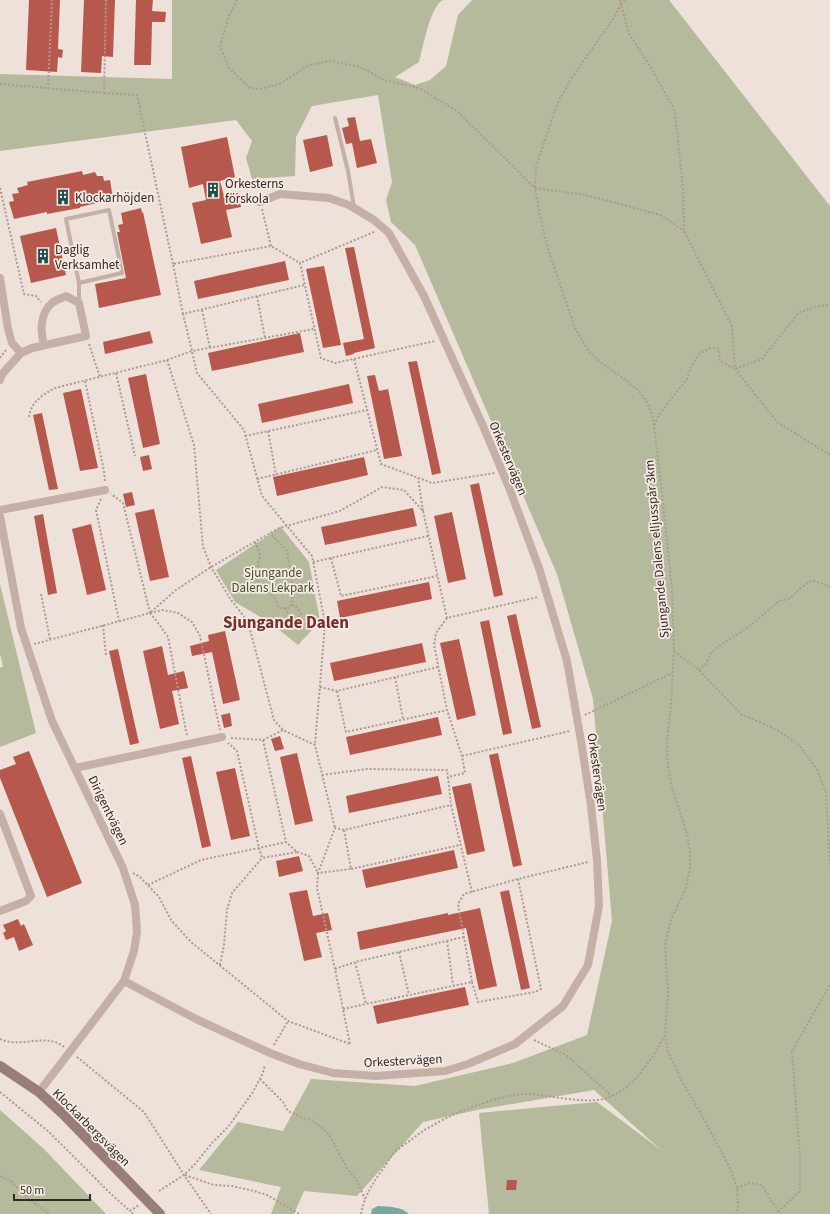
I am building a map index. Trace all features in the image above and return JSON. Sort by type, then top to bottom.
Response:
[{"type":"main road","name":"Klockarbergsvägen","points":[[0,1066],[39,1092],[63,1114],[160,1214]]},
{"type":"street","name":"Orkestervägen","points":[[124,982],[196,1019],[270,1053],[299,1064],[333,1073],[376,1076],[445,1071],[468,1064],[514,1044],[563,1006],[588,966],[599,906],[597,860],[591,806],[567,661],[539,568],[502,471],[424,296],[389,233],[374,220],[354,208],[329,198],[298,194],[280,194],[260,202]]},
{"type":"street","points":[[0,278],[8,329],[12,343],[21,353]]},
{"type":"street","points":[[0,380],[3,372],[21,353],[32,348],[86,336],[79,303],[66,296],[52,302],[43,315],[41,333],[44,345]]},
{"type":"street","points":[[0,510],[105,490]]},
{"type":"street","name":"Dirigentvägen","points":[[0,516],[21,628],[52,720],[123,868],[135,905],[136,932],[134,951],[124,982],[39,1092]]},
{"type":"street","points":[[75,768],[222,737]]},
{"type":"street","points":[[0,814],[31,896],[26,901],[0,911]]},
{"type":"lane","points":[[335,118],[348,171],[354,208]]},
{"type":"lane","points":[[79,283],[122,273],[109,210],[66,219],[79,283],[79,303]]},
{"type":"path","points":[[48,89],[52,0]]},
{"type":"path","points":[[104,94],[106,0]]},
{"type":"path","points":[[238,0],[229,16],[220,46],[229,68],[250,88],[261,89],[282,83],[309,65],[331,62],[360,67],[384,80],[419,88],[457,111],[535,188],[585,195],[661,215],[684,232],[732,326],[735,370]]},
{"type":"path","points":[[620,0],[629,34],[650,66],[676,111],[684,190],[684,232]]},
{"type":"path","name":"Sjungande Dalens elljusspår 3km","points":[[625,0],[571,79],[557,104],[536,167],[535,188],[548,249],[575,328],[589,352],[639,391],[648,404],[653,418],[672,590],[674,651],[671,705],[667,739],[667,760],[672,787],[687,834],[690,853],[690,866],[686,888],[671,920],[665,945],[668,993],[665,1034],[668,1052],[683,1083],[730,1168],[737,1188],[738,1208],[736,1214]]},
{"type":"path","points":[[0,84],[104,94],[137,95],[183,314],[197,373],[244,430],[262,496],[312,556],[326,622],[315,745],[335,828],[318,873],[317,888],[350,1044],[288,1021],[191,942],[171,920],[159,897],[148,885],[140,877],[123,868]]},
{"type":"path","points":[[0,188],[24,294],[36,296],[48,308]]},
{"type":"path","points":[[260,202],[271,246]]},
{"type":"path","points":[[300,263],[383,228]]},
{"type":"path","points":[[173,264],[271,246],[300,263],[321,358],[335,363],[444,339]]},
{"type":"path","points":[[183,314],[304,285]]},
{"type":"path","points":[[257,296],[265,338]]},
{"type":"path","points":[[735,370],[762,359],[798,313],[817,306],[830,305]]},
{"type":"path","points":[[202,310],[210,348]]},
{"type":"path","points":[[29,417],[30,410],[40,396],[55,388],[167,360],[192,352],[314,328]]},
{"type":"path","points":[[86,336],[100,377]]},
{"type":"path","points":[[654,425],[660,413],[687,379],[691,367],[699,354],[710,348],[718,348],[720,361],[735,370],[777,422],[830,455]]},
{"type":"path","points":[[354,359],[380,464],[432,483],[502,471]]},
{"type":"path","points":[[167,360],[194,445],[203,547],[211,567],[234,605],[248,622],[274,720],[283,730],[315,745]]},
{"type":"path","points":[[116,373],[135,456]]},
{"type":"path","points":[[84,381],[104,470],[105,490],[96,510],[119,621]]},
{"type":"path","points":[[245,436],[367,410]]},
{"type":"path","points":[[268,431],[276,475]]},
{"type":"path","points":[[257,479],[377,450]]},
{"type":"path","points":[[418,478],[428,536],[447,618]]},
{"type":"path","points":[[150,613],[176,590],[211,567],[279,528],[340,511],[382,487],[404,490],[423,511]]},
{"type":"path","points":[[105,490],[123,503],[150,613],[168,637],[189,744]]},
{"type":"path","points":[[270,533],[287,551],[288,562],[293,580],[291,605]]},
{"type":"path","points":[[313,562],[428,536]]},
{"type":"path","points":[[256,542],[260,554],[256,578],[261,586],[274,597],[279,608],[289,608],[291,605]]},
{"type":"path","points":[[331,558],[341,596],[437,576]]},
{"type":"path","points":[[699,670],[706,664],[712,653],[723,643],[746,629],[779,601],[788,599],[811,581],[815,581],[830,587]]},
{"type":"path","points":[[41,594],[50,639]]},
{"type":"path","points":[[448,777],[465,773],[462,756],[447,710],[438,667],[434,645],[436,633],[447,618],[547,595]]},
{"type":"path","points":[[285,608],[294,620],[301,614],[296,606],[291,605]]},
{"type":"path","points":[[27,646],[163,610],[178,613],[192,622],[200,636],[222,737],[237,751],[262,858]]},
{"type":"path","points":[[103,625],[106,656]]},
{"type":"path","points":[[674,651],[699,670],[741,714],[777,730],[799,745],[817,769],[826,793],[830,865]]},
{"type":"path","points":[[320,687],[337,691],[438,667]]},
{"type":"path","points":[[577,718],[672,673]]},
{"type":"path","points":[[395,677],[403,720]]},
{"type":"path","points":[[337,691],[346,732],[447,710]]},
{"type":"path","points":[[222,737],[263,740],[283,730]]},
{"type":"path","points":[[462,756],[579,730]]},
{"type":"path","points":[[263,740],[286,842],[297,852],[309,856],[318,873]]},
{"type":"path","points":[[322,775],[367,769],[447,770],[451,805],[472,892]]},
{"type":"path","points":[[335,828],[344,830],[451,805]]},
{"type":"path","points":[[344,830],[351,869]]},
{"type":"path","points":[[148,885],[201,860],[286,842]]},
{"type":"path","points":[[318,873],[351,869],[460,845]]},
{"type":"path","points":[[220,965],[224,945],[227,910],[232,894],[262,858],[297,852]]},
{"type":"path","points":[[518,879],[541,989],[535,992],[478,1002],[472,982],[458,904],[464,894],[518,879],[597,860]]},
{"type":"path","points":[[335,969],[355,962],[464,937]]},
{"type":"path","points":[[447,941],[453,986]]},
{"type":"path","points":[[399,952],[409,995]]},
{"type":"path","points":[[355,962],[366,1004]]},
{"type":"path","points":[[343,1009],[472,982]]},
{"type":"path","points":[[737,1188],[749,1183],[762,1185],[779,1213],[800,1191],[800,1157],[792,1052],[830,984]]},
{"type":"path","points":[[272,1048],[288,1021]]},
{"type":"path","name":"Sjungande Dalens elljusspår 3km","points":[[361,1214],[362,1205],[370,1187],[395,1152],[431,1125],[460,1111],[498,1098],[525,1094],[604,1100],[620,1092],[637,1079],[650,1061],[665,1034]]},
{"type":"path","points":[[525,1036],[566,1055],[612,1096]]},
{"type":"path","points":[[0,1040],[13,1043],[50,1040],[61,1044],[144,1112],[211,1214]]},
{"type":"path","points":[[159,1191],[184,1175],[196,1164],[212,1143],[228,1127],[260,1079],[265,1065]]},
{"type":"path","points":[[260,1079],[283,1102],[288,1111],[303,1118],[312,1120],[329,1134],[347,1168],[357,1181],[365,1200],[362,1205]]},
{"type":"path","points":[[0,1092],[49,1132],[132,1214]]},
{"type":"path","points":[[184,1175],[214,1185],[232,1186],[267,1195],[299,1214]]},
{"type":"path","points":[[0,1176],[12,1182],[27,1198],[50,1214]]},
{"type":"path","points":[[130,1211],[140,1204]]},
{"type":"green space","points":[[172,0],[443,0],[434,10],[419,62],[395,77],[415,85],[430,80],[446,66],[458,15],[472,0],[669,0],[830,206],[830,1214],[489,1214],[479,1113],[597,1102],[661,1150],[594,1090],[477,1110],[423,1122],[357,1196],[304,1191],[294,1214],[271,1214],[281,1187],[199,1170],[238,1122],[283,1131],[311,1079],[415,1086],[513,1063],[587,1035],[612,921],[593,699],[557,574],[415,245],[391,222],[386,200],[392,182],[378,95],[312,106],[296,137],[295,176],[252,179],[246,158],[252,141],[236,120],[0,151],[0,74],[172,79]]},
{"type":"green space","name":"Sjungande Dalens Lekpark","points":[[281,527],[309,562],[320,621],[298,645],[272,624],[235,602],[216,570]]},
{"type":"green space","points":[[0,584],[36,733],[0,747],[0,668],[3,666],[0,654]]},
{"type":"green space","points":[[0,1110],[44,1149],[106,1214],[0,1214]]},
{"type":"water","points":[[378,1206],[399,1208],[409,1214],[371,1214],[372,1209]]},
{"type":"building","points":[[29,0],[60,0],[58,49],[63,50],[62,58],[58,57],[57,72],[26,70]]},
{"type":"building","points":[[84,0],[115,0],[113,57],[102,56],[101,73],[81,72]]},
{"type":"building","points":[[136,0],[153,0],[152,11],[166,12],[165,22],[152,22],[151,65],[134,65]]},
{"type":"building","points":[[355,117],[360,141],[371,139],[377,163],[357,168],[352,143],[346,144],[342,128],[349,126],[347,118]]},
{"type":"building","points":[[327,135],[333,166],[310,172],[303,140]]},
{"type":"building","name":"Orkesterns förskola","points":[[227,137],[235,177],[220,181],[224,196],[238,193],[241,207],[226,210],[232,237],[201,244],[192,203],[206,200],[203,184],[189,188],[181,147]]},
{"type":"building","name":"Klockarhöjden","points":[[82,171],[83,175],[95,172],[97,176],[103,176],[104,181],[110,180],[113,199],[80,208],[47,214],[47,212],[14,219],[9,202],[14,201],[12,194],[19,193],[17,188],[28,185],[27,182]]},
{"type":"building","points":[[141,208],[161,295],[99,308],[95,284],[126,278],[117,232],[120,232],[118,225],[123,224],[121,213]]},
{"type":"building","name":"Daglig Verksamhet","points":[[56,228],[66,275],[31,283],[20,236]]},
{"type":"building","points":[[354,247],[375,348],[346,356],[343,343],[364,339],[345,248]]},
{"type":"building","points":[[285,261],[289,280],[198,299],[194,281]]},
{"type":"building","points":[[324,266],[341,345],[323,348],[306,269]]},
{"type":"building","points":[[150,331],[153,343],[105,354],[103,342]]},
{"type":"building","points":[[300,333],[304,352],[212,371],[208,353]]},
{"type":"building","points":[[417,361],[441,473],[432,475],[408,362]]},
{"type":"building","points":[[146,374],[160,444],[143,448],[128,378]]},
{"type":"building","points":[[375,375],[379,391],[388,389],[402,456],[384,459],[367,376]]},
{"type":"building","points":[[349,384],[353,403],[262,423],[258,404]]},
{"type":"building","points":[[81,389],[98,468],[80,471],[63,393]]},
{"type":"building","points":[[42,413],[58,489],[49,490],[33,415]]},
{"type":"building","points":[[149,455],[152,469],[143,471],[140,457]]},
{"type":"building","points":[[364,457],[368,475],[277,496],[273,477]]},
{"type":"building","points":[[479,483],[503,595],[494,597],[470,485]]},
{"type":"building","points":[[132,492],[135,505],[126,507],[123,494]]},
{"type":"building","points":[[413,508],[417,526],[325,545],[321,527]]},
{"type":"building","points":[[154,509],[169,577],[150,581],[135,513]]},
{"type":"building","points":[[452,512],[466,579],[448,583],[434,516]]},
{"type":"building","points":[[43,514],[57,593],[48,595],[34,516]]},
{"type":"building","points":[[91,524],[106,590],[87,595],[72,529]]},
{"type":"building","points":[[429,582],[432,599],[340,618],[337,601]]},
{"type":"building","points":[[516,614],[541,727],[532,729],[507,616]]},
{"type":"building","points":[[489,620],[512,733],[503,735],[480,622]]},
{"type":"building","points":[[225,631],[240,700],[223,704],[212,652],[192,656],[190,646],[209,641],[208,635]]},
{"type":"building","points":[[459,639],[476,715],[457,720],[440,643]]},
{"type":"building","points":[[422,643],[426,662],[334,681],[330,663]]},
{"type":"building","points":[[162,646],[168,675],[184,671],[188,688],[172,691],[179,724],[160,729],[143,651]]},
{"type":"building","points":[[118,649],[139,743],[130,745],[109,651]]},
{"type":"building","points":[[230,713],[232,726],[224,728],[221,715]]},
{"type":"building","points":[[438,717],[442,735],[350,755],[346,737]]},
{"type":"building","points":[[280,736],[284,749],[275,751],[271,739]]},
{"type":"building","points":[[29,751],[82,883],[47,897],[0,778],[0,770],[16,764],[13,757]]},
{"type":"building","points":[[297,753],[313,821],[295,825],[280,757]]},
{"type":"building","points":[[498,753],[522,865],[513,867],[489,755]]},
{"type":"building","points":[[191,756],[211,846],[202,848],[182,758]]},
{"type":"building","points":[[235,768],[250,836],[231,840],[216,772]]},
{"type":"building","points":[[438,776],[442,794],[349,813],[346,796]]},
{"type":"building","points":[[471,783],[485,851],[467,855],[452,787]]},
{"type":"building","points":[[454,850],[458,868],[366,888],[362,870]]},
{"type":"building","points":[[299,856],[303,871],[279,877],[276,861]]},
{"type":"building","points":[[307,890],[313,916],[328,913],[332,930],[316,933],[322,957],[304,961],[289,893]]},
{"type":"building","points":[[509,890],[530,988],[521,990],[500,892]]},
{"type":"building","points":[[480,908],[497,986],[479,990],[466,928],[360,950],[357,932],[448,913],[448,915]]},
{"type":"building","points":[[18,919],[21,926],[24,924],[33,945],[19,951],[14,937],[6,940],[3,933],[6,931],[3,925]]},
{"type":"building","points":[[465,987],[469,1005],[377,1024],[373,1006]]},
{"type":"building","points":[[507,1180],[517,1180],[516,1190],[506,1190]]},
{"type":"place","name":"Orkesterns förskola","points":[[213,190]]},
{"type":"place","name":"Klockarhöjden","points":[[63,197]]},
{"type":"place","name":"Daglig Verksamhet","points":[[43,256]]},
{"type":"district","name":"Sjungande Dalen","points":[[286,622]]}]
